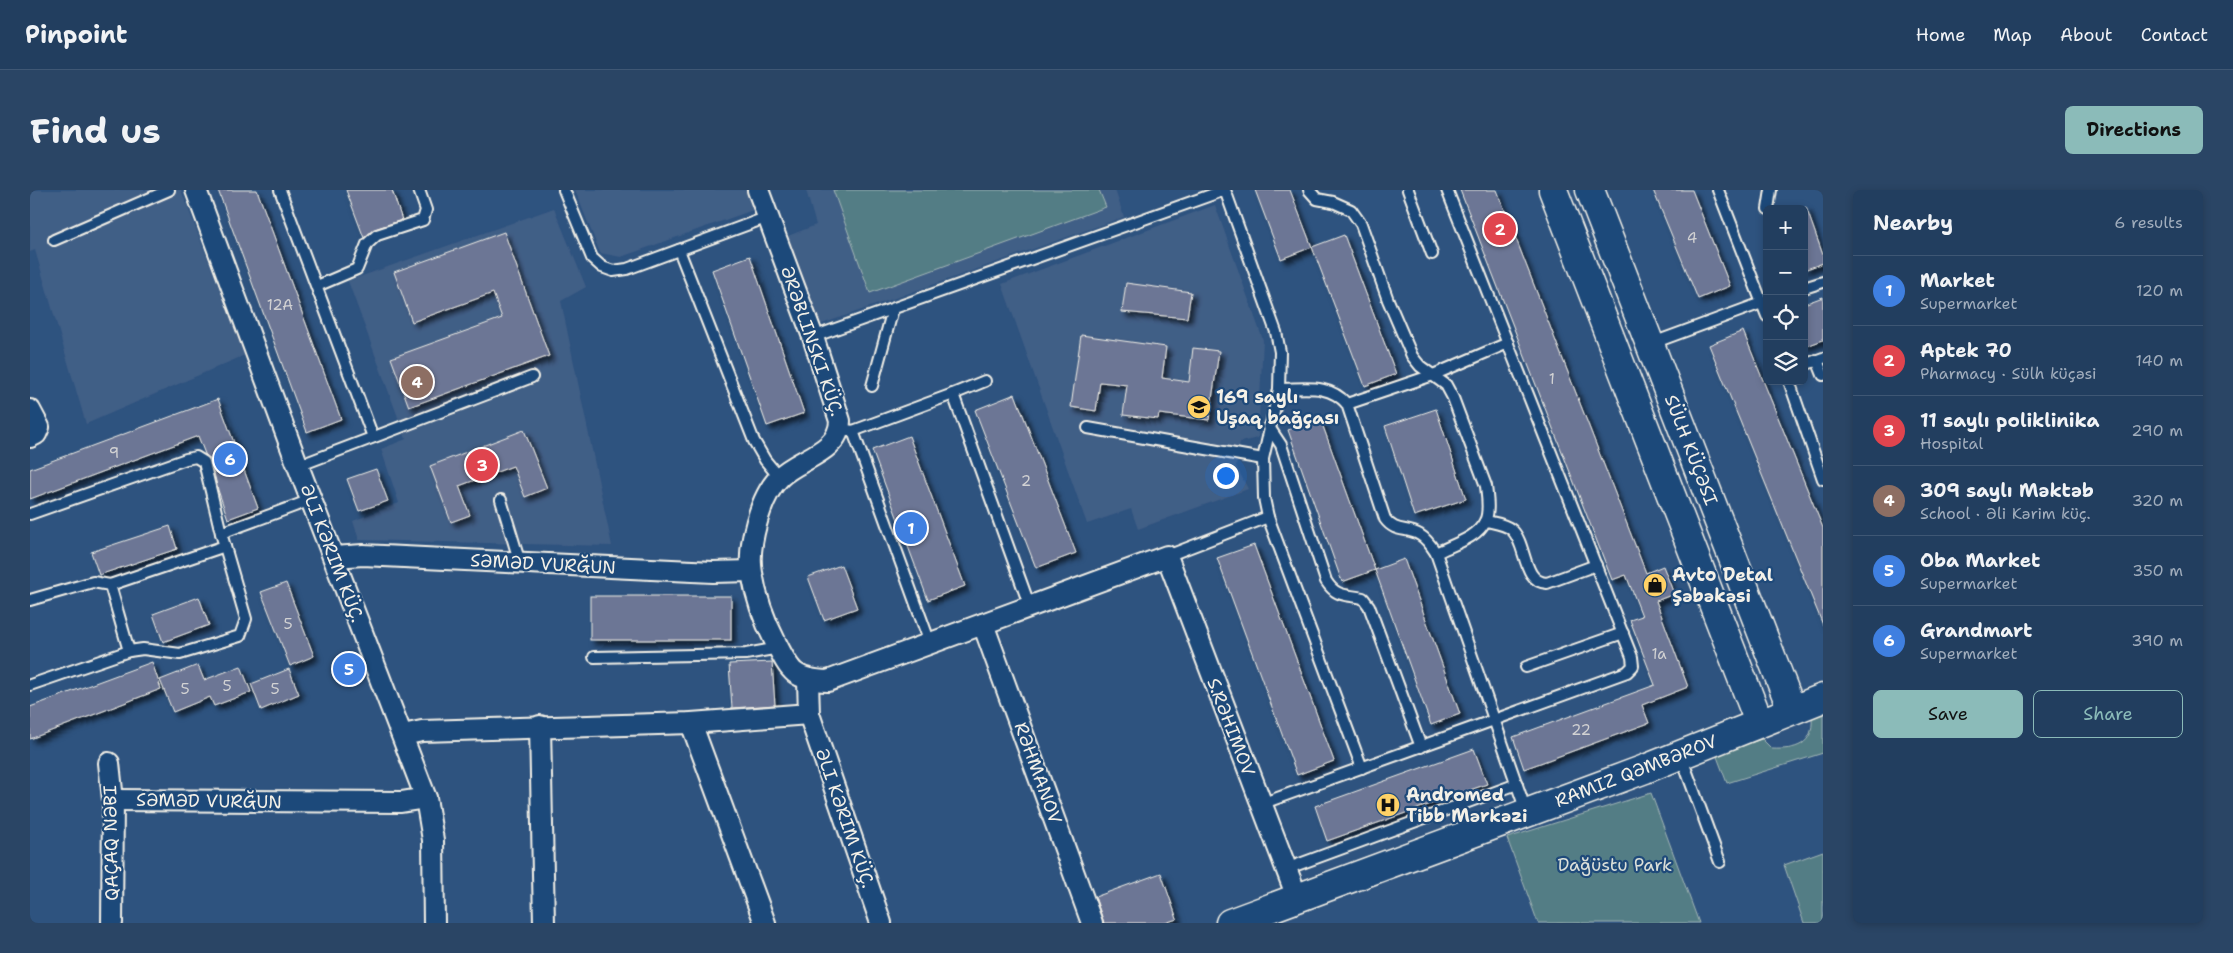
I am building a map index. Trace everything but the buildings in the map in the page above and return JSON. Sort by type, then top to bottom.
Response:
[{"type":"main road","name":"SÜLH KÜÇƏSI","points":[[1553,190],[1755,711]]},
{"type":"main road","name":"SÜLH KÜÇƏSI","points":[[1590,190],[1792,710]]},
{"type":"main road","points":[[1618,356],[1650,344]]},
{"type":"main road","name":"RAMIZ QƏMBƏROV","points":[[1230,923],[1681,755],[1755,711],[1792,710],[1823,698]]},
{"type":"street","name":"ƏLI KƏRIM KÜÇ.","points":[[196,190],[298,466],[426,798],[433,840],[434,923]]},
{"type":"street","name":"ƏRƏBLINSKI KÜÇ.","points":[[758,190],[846,430],[831,445],[779,477],[770,488],[759,515],[751,571],[757,597],[765,621],[779,648],[797,676],[808,681]]},
{"type":"street","points":[[30,410],[39,428],[36,434],[30,437]]},
{"type":"street","name":"SƏMƏD VURĞUN","points":[[334,558],[362,555],[713,572],[751,571]]},
{"type":"street","points":[[808,681],[828,682],[1167,556]]},
{"type":"street","name":"S.RƏHIMOV","points":[[1167,556],[1297,897]]},
{"type":"street","name":"RƏHMANOV","points":[[983,624],[1092,923]]},
{"type":"street","name":"ƏLI KƏRIM KÜÇ.","points":[[808,681],[809,714],[881,923]]},
{"type":"street","points":[[403,736],[422,731],[691,723],[809,714]]},
{"type":"street","points":[[691,723],[765,923]]},
{"type":"street","points":[[540,726],[544,923]]},
{"type":"street","name":"QAÇAQ NƏBI","points":[[109,763],[112,800],[112,923]]},
{"type":"street","name":"SƏMƏD VURĞUN","points":[[112,800],[401,802],[426,798]]},
{"type":"lane","points":[[54,240],[169,190]]},
{"type":"lane","points":[[280,190],[373,437]]},
{"type":"lane","points":[[317,286],[357,269],[367,244],[377,236],[423,220],[426,210],[419,190]]},
{"type":"lane","points":[[564,190],[592,258],[602,266],[613,271],[627,269],[768,217]]},
{"type":"lane","points":[[813,337],[1225,190],[1276,332],[1281,370],[1279,389],[1263,459],[1264,498],[1268,517],[1362,768]]},
{"type":"lane","points":[[1309,190],[1317,199],[1333,202],[1351,210],[1361,224],[1388,300],[1412,356],[1420,366],[1446,385],[1453,398],[1486,486],[1488,500],[1486,521],[1475,534],[1436,553]]},
{"type":"lane","points":[[1408,190],[1432,254]]},
{"type":"lane","points":[[1261,804],[1627,672],[1633,666],[1632,657],[1623,633],[1447,190]]},
{"type":"lane","points":[[1718,190],[1763,300]]},
{"type":"lane","points":[[1768,205],[1770,190]]},
{"type":"lane","points":[[678,250],[754,441],[765,460],[779,477]]},
{"type":"lane","points":[[1808,287],[1823,282]]},
{"type":"lane","points":[[1650,344],[1763,302]]},
{"type":"lane","points":[[872,386],[893,309]]},
{"type":"lane","points":[[1347,404],[1433,375],[1508,343]]},
{"type":"lane","points":[[1808,364],[1820,359],[1823,374]]},
{"type":"lane","points":[[298,466],[532,377]]},
{"type":"lane","points":[[930,644],[846,430],[953,394],[985,380]]},
{"type":"lane","points":[[1790,385],[1823,479]]},
{"type":"lane","points":[[1279,389],[1322,389],[1338,394],[1347,404],[1385,519],[1390,526],[1421,535],[1436,553],[1527,812]]},
{"type":"lane","points":[[953,394],[1030,606]]},
{"type":"lane","points":[[1269,427],[1281,445],[1326,581],[1338,595],[1363,598],[1369,606],[1421,747]]},
{"type":"lane","points":[[1088,428],[1263,459]]},
{"type":"lane","points":[[30,514],[196,457],[204,462],[221,533],[246,619],[240,636],[180,654],[143,649],[129,651],[30,685]]},
{"type":"lane","points":[[221,533],[311,500]]},
{"type":"lane","points":[[501,500],[520,563]]},
{"type":"lane","points":[[1167,556],[1268,517]]},
{"type":"lane","points":[[1486,521],[1506,526],[1512,530],[1518,538],[1533,578],[1539,582],[1547,583],[1596,565]]},
{"type":"lane","points":[[30,600],[93,582],[110,585],[225,546]]},
{"type":"lane","points":[[110,585],[129,651]]},
{"type":"lane","points":[[1526,667],[1623,633]]},
{"type":"lane","points":[[594,657],[746,654],[779,648]]},
{"type":"lane","points":[[1681,755],[1720,862]]},
{"type":"lane","points":[[1286,870],[1517,784]]},
{"type":"shaded area","points":[[30,190],[181,190],[245,355],[86,424],[35,250],[30,252]]},
{"type":"shaded area","points":[[575,190],[746,190],[753,210],[621,257],[600,253]]},
{"type":"shaded area","points":[[806,190],[1115,190],[1124,217],[819,325],[788,236],[816,225]]},
{"type":"shaded area","points":[[1215,205],[1263,340],[1258,438],[1240,442],[1236,466],[1248,489],[1138,529],[1131,509],[1087,524],[1002,284]]},
{"type":"shaded area","points":[[554,208],[586,287],[561,301],[612,546],[359,540],[353,521],[399,503],[381,449],[406,439],[348,281]]},
{"type":"green space","points":[[833,190],[1099,190],[1106,207],[870,293]]},
{"type":"green space","points":[[1823,712],[1823,753],[1727,783],[1716,754],[1762,739],[1772,749],[1796,747],[1807,740],[1812,726],[1812,717]]},
{"type":"green space","name":"Dağüstu Park","points":[[1651,793],[1699,923],[1538,923],[1507,838]]},
{"type":"green space","points":[[1823,851],[1823,923],[1804,923],[1784,865]]},
{"type":"place","name":"Aptek 70","points":[[1500,229]]},
{"type":"place","name":"309 saylı Məktəb","points":[[417,382]]},
{"type":"place","name":"169 saylı Uşaq bağçası","points":[[1199,407]]},
{"type":"place","name":"Grandmart","points":[[230,459]]},
{"type":"place","name":"11 saylı poliklinika","points":[[482,465]]},
{"type":"place","name":"Market","points":[[911,528]]},
{"type":"place","name":"Avto Detal Şəbəkəsi","points":[[1655,585]]},
{"type":"place","name":"Oba Market","points":[[349,669]]},
{"type":"place","name":"Andromed Tibb Mərkəzi","points":[[1388,805]]}]
